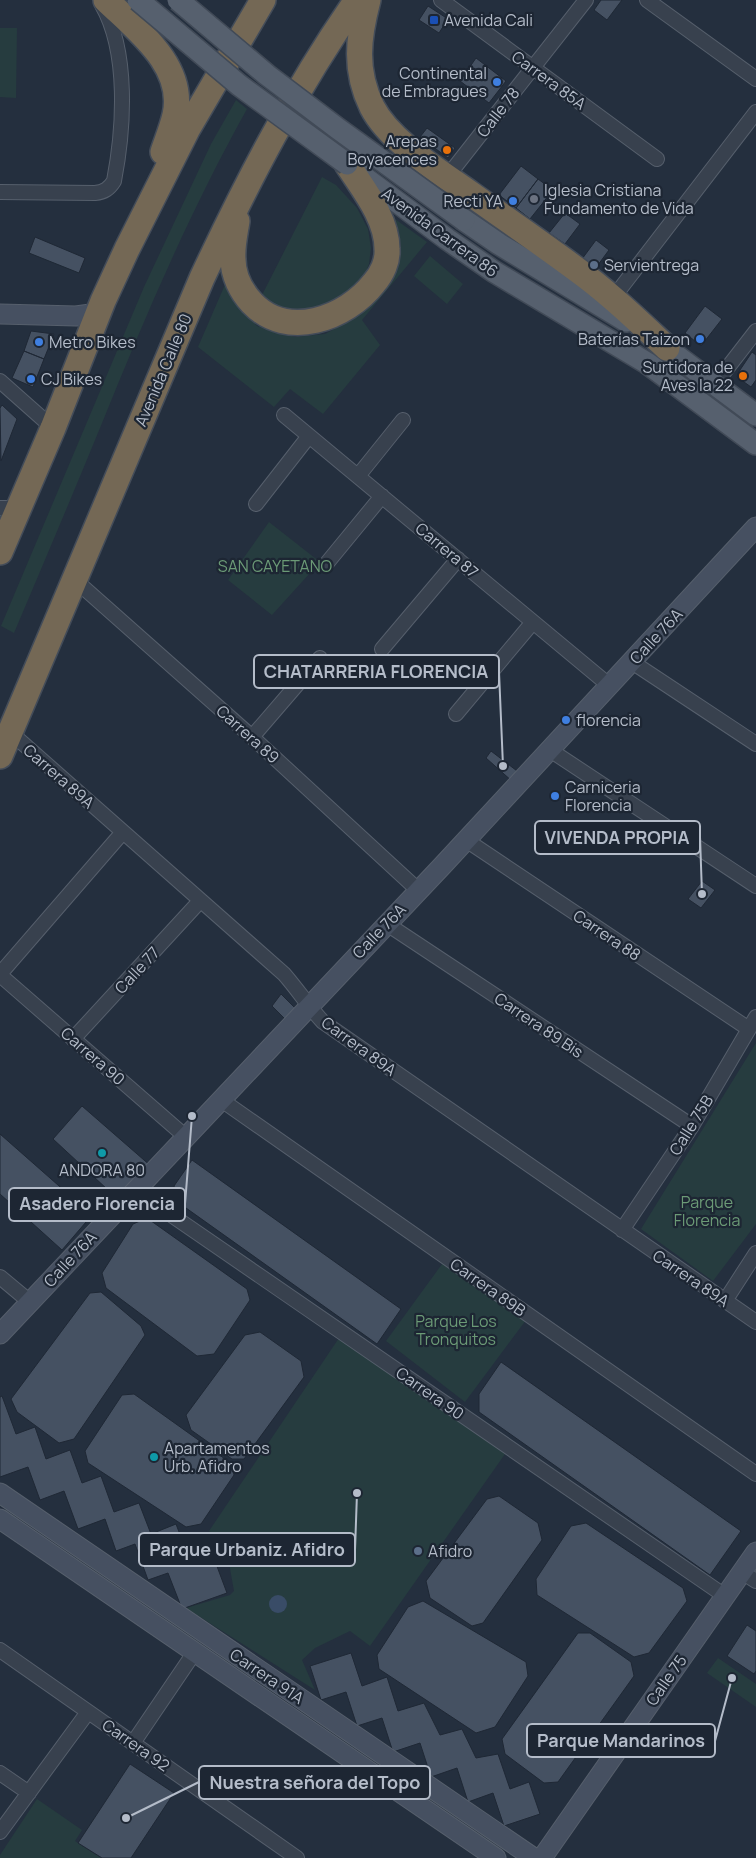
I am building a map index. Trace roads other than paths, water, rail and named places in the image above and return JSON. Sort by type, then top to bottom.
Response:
[{"type":"highway","points":[[106,0],[159,54],[170,70],[176,91],[175,114],[145,212]]},
{"type":"highway","points":[[0,552],[9,508],[53,428],[98,313],[145,212],[187,130],[263,0]]},
{"type":"highway","name":"Avenida Calle 80","points":[[0,756],[5,728],[75,580],[202,278],[242,194],[303,84],[357,0]]},
{"type":"highway","points":[[368,0],[360,35],[358,56],[362,82],[372,107],[393,134],[447,177],[578,270],[609,303],[668,348]]},
{"type":"highway","points":[[242,194],[232,248],[238,283],[245,296],[265,314],[273,318],[289,322],[319,320],[335,315],[360,298],[379,277],[386,257],[387,238],[377,212],[347,164]]},
{"type":"main road","name":"Avenida Carrera 86","points":[[138,0],[239,85],[447,240],[493,271],[646,363],[756,444]]},
{"type":"main road","name":"Avenida Carrera 86","points":[[178,0],[267,74],[337,128],[464,220],[499,244],[609,303]]},
{"type":"main road","points":[[668,348],[756,415]]},
{"type":"street","points":[[0,192],[94,193],[110,188],[114,181],[122,90],[116,44],[110,20],[99,0]]},
{"type":"street","name":"Carrera 85A","points":[[441,0],[657,159]]},
{"type":"street","name":"Calle 78","points":[[447,177],[586,0]]},
{"type":"street","points":[[647,0],[756,79]]},
{"type":"street","points":[[609,303],[756,112]]},
{"type":"street","points":[[0,314],[76,316],[98,313]]},
{"type":"street","points":[[715,384],[756,331]]},
{"type":"street","points":[[0,381],[53,428]]},
{"type":"street","name":"Carrera 87","points":[[284,415],[610,686]]},
{"type":"street","points":[[358,476],[403,420]]},
{"type":"street","points":[[256,504],[309,436]]},
{"type":"street","points":[[327,563],[382,496]]},
{"type":"street","name":"Calle 76A","points":[[0,1334],[466,840],[756,527]]},
{"type":"street","points":[[382,649],[458,559]]},
{"type":"street","name":"Carrera 89","points":[[75,580],[252,737],[418,890]]},
{"type":"street","points":[[456,714],[533,622]]},
{"type":"street","points":[[252,737],[320,658]]},
{"type":"street","points":[[632,662],[756,744]]},
{"type":"street","name":"Carrera 89A","points":[[5,728],[284,974],[308,1007],[323,1022],[756,1322]]},
{"type":"street","points":[[550,750],[756,886]]},
{"type":"street","points":[[0,974],[123,832]]},
{"type":"street","name":"Carrera 88","points":[[466,840],[749,1029]]},
{"type":"street","name":"Calle 77","points":[[73,1039],[200,900]]},
{"type":"street","name":"Carrera 89 Bis","points":[[387,924],[692,1126]]},
{"type":"street","name":"Carrera 90","points":[[0,974],[186,1136]]},
{"type":"street","name":"Calle 75B","points":[[622,1230],[692,1126],[756,1016]]},
{"type":"street","name":"Carrera 89B","points":[[220,1099],[756,1474]]},
{"type":"street","name":"Carrera 90","points":[[136,1190],[725,1596]]},
{"type":"street","points":[[725,1301],[756,1253]]},
{"type":"street","points":[[0,1277],[30,1302]]},
{"type":"street","name":"Carrera 91A","points":[[0,1494],[534,1858]]},
{"type":"street","name":"Carrera 91A","points":[[0,1519],[496,1858]]},
{"type":"street","name":"Calle 75","points":[[542,1858],[725,1596],[749,1576],[756,1552]]},
{"type":"street","name":"Carrera 92","points":[[0,1650],[298,1858]]},
{"type":"street","points":[[134,1743],[194,1653]]},
{"type":"street","points":[[0,1832],[88,1712]]},
{"type":"street","points":[[0,1773],[29,1793]]},
{"type":"water","points":[[274,1595],[282,1595],[287,1600],[285,1611],[274,1613],[269,1608],[269,1600]]},
{"type":"place","name":"Avenida Cali","points":[[434,20]]},
{"type":"place","name":"Continental de Embragues","points":[[497,82]]},
{"type":"place","name":"Arepas Boyacences","points":[[447,150]]},
{"type":"place","name":"Iglesia Cristiana Fundamento de Vida","points":[[534,199]]},
{"type":"place","name":"Recti YA","points":[[513,201]]},
{"type":"place","name":"Servientrega","points":[[594,265]]},
{"type":"place","name":"Baterías Taizon","points":[[700,339]]},
{"type":"place","name":"Metro Bikes","points":[[39,342]]},
{"type":"place","name":"Surtidora de Aves la 22","points":[[743,376]]},
{"type":"place","name":"CJ Bikes","points":[[31,379]]},
{"type":"place","name":"florencia","points":[[566,720]]},
{"type":"place","name":"CHATARRERIA FLORENCIA","points":[[503,766]]},
{"type":"place","name":"Carniceria Florencia","points":[[555,796]]},
{"type":"place","name":"VIVENDA PROPIA","points":[[702,894]]},
{"type":"place","name":"Asadero Florencia","points":[[192,1116]]},
{"type":"place","name":"ANDORA 80","points":[[102,1153]]},
{"type":"place","name":"Apartamentos Urb. Afidro","points":[[154,1457]]},
{"type":"place","name":"Parque Urbaniz. Afidro","points":[[357,1493]]},
{"type":"place","name":"Afidro","points":[[418,1551]]},
{"type":"place","name":"Parque Mandarinos","points":[[732,1678]]},
{"type":"place","name":"Nuestra señora del Topo","points":[[126,1818]]},
{"type":"park label","name":"SAN CAYETANO","points":[[275,566]]},
{"type":"park label","name":"Parque Florencia","points":[[707,1211]]},
{"type":"park label","name":"Parque Los Tronquitos","points":[[456,1330]]}]
